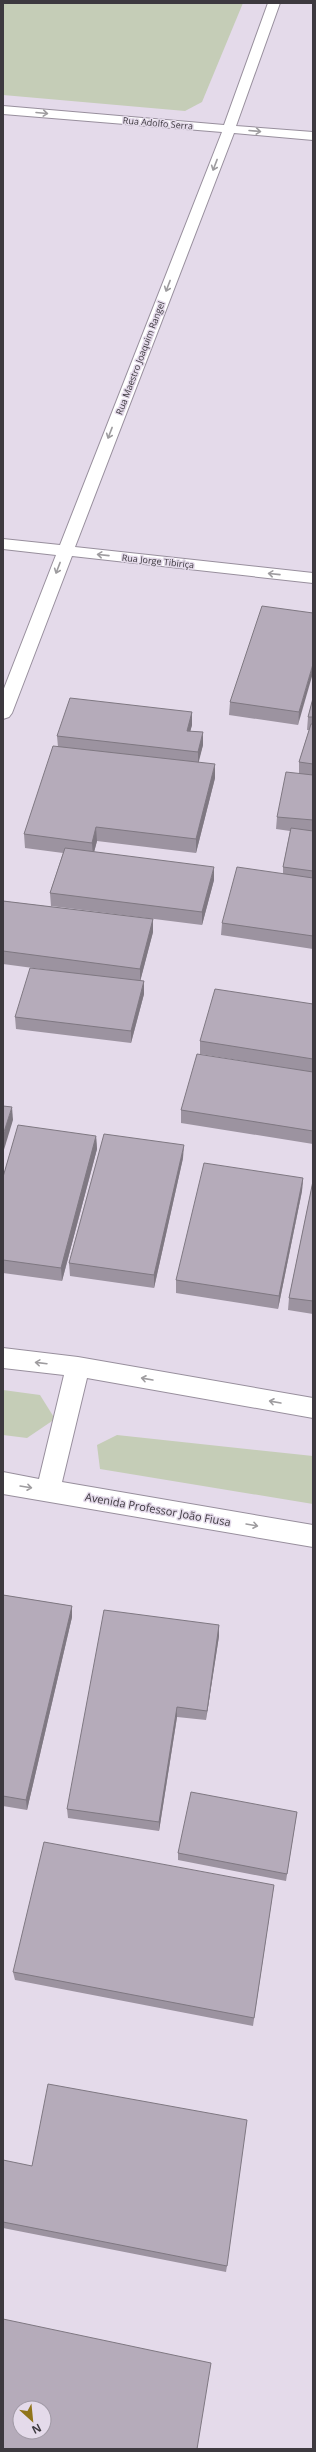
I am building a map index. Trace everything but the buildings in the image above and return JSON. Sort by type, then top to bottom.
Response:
[{"type":"street","name":"Rua Maestro Joaquim Rangel","points":[[3,713],[229,129],[274,3]]},
{"type":"street","name":"Rua Adolfo Serra","points":[[3,110],[313,136]]},
{"type":"street","name":"Rua Jorge Tibiriça","points":[[3,544],[313,578]]},
{"type":"street","points":[[3,1358],[78,1367],[313,1408]]},
{"type":"street","points":[[48,1490],[78,1367]]},
{"type":"street","name":"Avenida Professor João Fiusa","points":[[3,1483],[313,1536]]},
{"type":"green space","points":[[3,3],[243,3],[202,102],[185,111],[3,95]]},
{"type":"green space","points":[[3,1390],[40,1395],[55,1419],[27,1438],[3,1435]]},
{"type":"green space","points":[[117,1435],[313,1456],[313,1504],[100,1469],[97,1445]]}]
